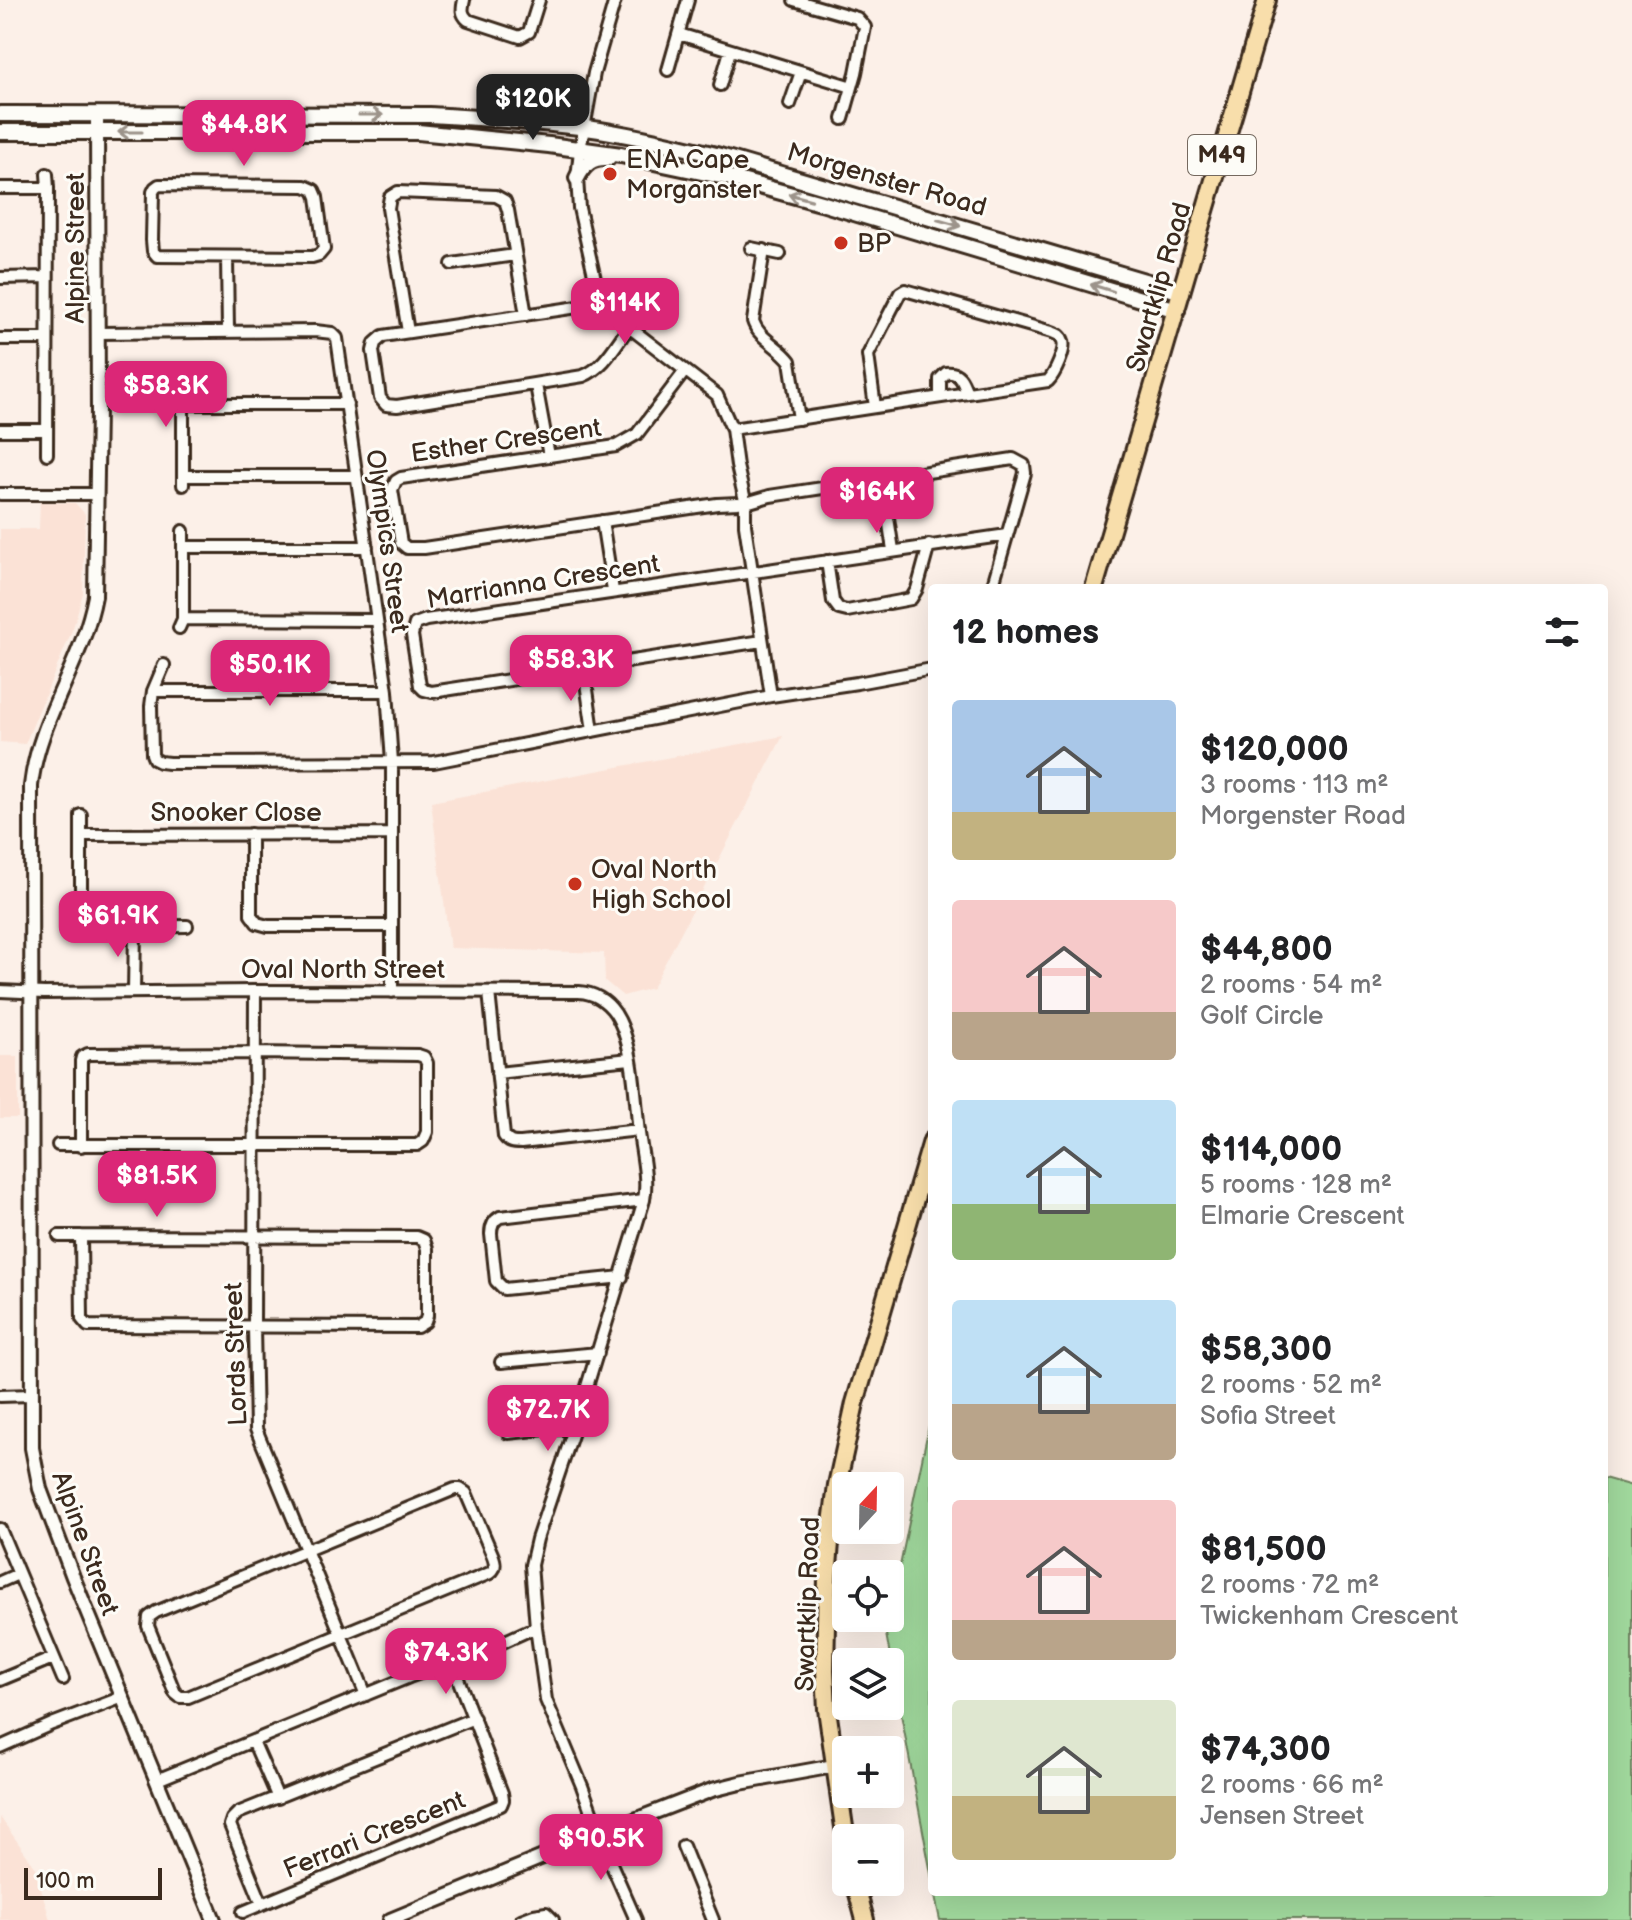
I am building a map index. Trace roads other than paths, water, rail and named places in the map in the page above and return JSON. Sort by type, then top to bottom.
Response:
[{"type":"main road","name":"Swartklip Road","points":[[1095,584],[1267,0]]},
{"type":"main road","name":"Morgenster Road","points":[[0,114],[430,115],[584,128],[650,139],[735,160],[1182,292]]},
{"type":"main road","name":"Morgenster Road","points":[[0,132],[418,132],[640,159],[730,178],[821,203],[1177,310]]},
{"type":"main road","points":[[577,178],[586,164],[596,159],[640,159]]},
{"type":"main road","name":"Swartklip Road","points":[[832,1750],[827,1709],[825,1634],[837,1485],[863,1374],[928,1155]]},
{"type":"main road","points":[[859,1896],[865,1920]]},
{"type":"street","points":[[464,0],[463,16],[468,20],[520,37],[529,32],[539,0]]},
{"type":"street","points":[[615,0],[594,73],[580,150],[577,178],[579,208],[595,279],[603,300],[629,327],[717,395],[732,429],[771,696]]},
{"type":"street","points":[[668,70],[688,0]]},
{"type":"street","points":[[794,0],[857,18],[865,27],[843,119]]},
{"type":"street","points":[[679,34],[852,87]]},
{"type":"street","points":[[720,85],[730,51]]},
{"type":"street","points":[[790,104],[801,72]]},
{"type":"street","name":"Alpine Street","points":[[97,114],[97,574],[94,605],[32,774],[32,1448],[40,1489],[73,1577],[214,1920]]},
{"type":"street","points":[[47,174],[47,454]]},
{"type":"street","points":[[159,185],[305,186],[314,190],[324,244],[321,254],[312,257],[227,257],[155,255],[152,240],[155,188],[159,185]]},
{"type":"street","points":[[0,188],[48,188]]},
{"type":"street","points":[[408,332],[388,208],[394,194],[407,192],[501,198],[508,206],[526,315]]},
{"type":"street","points":[[751,248],[780,254]]},
{"type":"street","points":[[764,250],[753,321],[758,331],[790,361],[799,419]]},
{"type":"street","points":[[452,264],[515,255]]},
{"type":"street","points":[[227,257],[228,331]]},
{"type":"street","points":[[0,278],[47,277]]},
{"type":"street","points":[[732,429],[1048,381],[1056,372],[1062,340],[1052,332],[905,290],[900,293],[868,355],[875,407]]},
{"type":"street","points":[[603,300],[578,307],[383,336],[374,346],[380,398],[386,405],[397,406],[575,379],[589,374],[600,365],[629,327]]},
{"type":"street","name":"Olympics Street","points":[[97,333],[315,331],[332,333],[337,338],[387,691],[392,762],[392,992]]},
{"type":"street","points":[[0,339],[47,339]]},
{"type":"street","name":"Esther Crescent","points":[[685,371],[643,428],[616,446],[396,481],[392,490],[401,543],[407,548],[424,548],[1013,459],[1024,465],[1025,473],[1007,535]]},
{"type":"street","points":[[183,373],[183,480],[356,476]]},
{"type":"street","points":[[940,397],[940,379],[946,373],[960,377],[967,393]]},
{"type":"street","points":[[536,385],[549,456]]},
{"type":"street","points":[[183,404],[347,404]]},
{"type":"street","points":[[0,430],[47,430]]},
{"type":"street","points":[[882,479],[893,550]]},
{"type":"street","points":[[0,494],[97,494]]},
{"type":"street","points":[[602,521],[613,591]]},
{"type":"street","points":[[183,531],[181,623],[376,620]]},
{"type":"street","points":[[993,584],[1007,535]]},
{"type":"street","name":"Marrianna Crescent","points":[[762,641],[428,692],[419,683],[413,629],[415,624],[426,620],[1007,535]]},
{"type":"street","points":[[827,561],[833,601],[839,609],[847,611],[911,599],[917,589],[929,545]]},
{"type":"street","points":[[183,547],[367,547]]},
{"type":"street","points":[[164,665],[153,691],[151,706],[152,754],[160,762],[434,762],[771,696],[928,670]]},
{"type":"street","points":[[584,669],[593,731]]},
{"type":"street","points":[[153,691],[387,691]]},
{"type":"street","points":[[81,815],[82,921],[93,927],[187,926]]},
{"type":"street","points":[[251,834],[251,915],[257,923],[268,926],[391,926]]},
{"type":"street","name":"Snooker Close","points":[[81,835],[391,834]]},
{"type":"street","points":[[134,992],[135,927]]},
{"type":"street","name":"Oval North Street","points":[[0,991],[584,993],[598,997],[616,1014],[630,1059]]},
{"type":"street","name":"Lords Street","points":[[255,991],[256,1429],[366,1695]]},
{"type":"street","points":[[489,992],[504,1136],[511,1143],[639,1130]]},
{"type":"street","points":[[58,1145],[81,1146],[417,1145],[427,1135],[427,1063],[421,1056],[254,1053],[84,1055],[81,1061],[81,1146]]},
{"type":"street","points":[[497,1073],[630,1059],[644,1200],[532,1560],[536,1627],[546,1700],[636,1920]]},
{"type":"street","points":[[622,1277],[504,1289],[496,1281],[491,1234],[493,1222],[500,1217],[644,1200]]},
{"type":"street","points":[[59,1236],[81,1236],[254,1237],[417,1237],[424,1240],[427,1249],[427,1316],[425,1322],[417,1327],[88,1326],[82,1319],[81,1236]]},
{"type":"street","points":[[501,1362],[598,1353]]},
{"type":"street","points":[[0,1396],[32,1395]]},
{"type":"street","points":[[508,1433],[574,1429]]},
{"type":"street","points":[[460,1489],[466,1493],[495,1564],[490,1573],[188,1697],[175,1693],[148,1626],[149,1617],[307,1549],[460,1489]]},
{"type":"street","points":[[0,1529],[63,1679]]},
{"type":"street","points":[[0,1582],[18,1574]]},
{"type":"street","points":[[157,1780],[536,1627]]},
{"type":"street","points":[[0,1680],[53,1658]]},
{"type":"street","points":[[452,1663],[474,1718]]},
{"type":"street","points":[[0,1747],[123,1697]]},
{"type":"street","name":"Ferrari Crescent","points":[[243,1912],[498,1807],[502,1803],[502,1793],[474,1718],[238,1813],[230,1825],[262,1904]]},
{"type":"street","points":[[253,1741],[278,1798]]},
{"type":"street","points":[[390,1920],[601,1833],[726,1786],[832,1766]]},
{"type":"street","points":[[683,1846],[713,1920]]},
{"type":"street","points":[[521,1920],[546,1913],[553,1920]]},
{"type":"place","name":"ENA Cape Morganster","points":[[610,174]]},
{"type":"place","name":"BP","points":[[841,243]]},
{"type":"place","name":"Oval North High School","points":[[575,884]]}]
